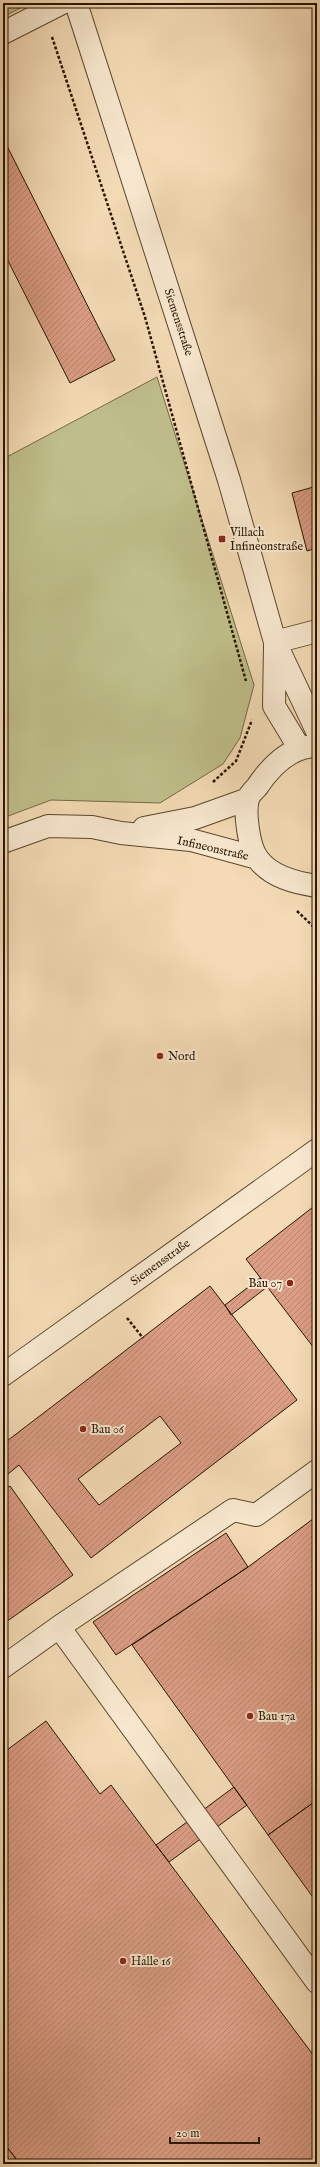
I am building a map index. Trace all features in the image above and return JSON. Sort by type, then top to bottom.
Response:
[{"type":"street","name":"Siemensstraße","points":[[76,3],[229,480],[275,642],[317,731]]},
{"type":"street","points":[[3,33],[53,7]]},
{"type":"street","points":[[275,642],[317,631]]},
{"type":"street","name":"Siemensstraße","points":[[248,799],[263,777],[279,760],[308,747],[274,706],[275,642]]},
{"type":"street","points":[[248,799],[248,832],[257,858],[272,872],[295,882],[317,886]]},
{"type":"street","name":"Infineonstraße","points":[[121,833],[195,818],[248,799]]},
{"type":"street","name":"Infineonstraße","points":[[3,842],[48,826],[92,828],[121,833],[191,840],[257,858]]},
{"type":"street","name":"Siemensstraße","points":[[3,1375],[317,1150]]},
{"type":"street","points":[[3,1667],[59,1627],[233,1510],[256,1516],[317,1471]]},
{"type":"street","points":[[59,1627],[317,1982]]},
{"type":"path","points":[[53,7],[146,317],[246,682]]},
{"type":"path","points":[[207,787],[236,761],[255,712]]},
{"type":"path","points":[[126,1317],[143,1338]]},
{"type":"green space","points":[[3,3],[30,3],[3,17]]},
{"type":"green space","points":[[157,377],[254,685],[240,738],[223,764],[160,803],[51,800],[3,818],[3,459]]},
{"type":"building","points":[[3,138],[115,360],[70,383],[3,251]]},
{"type":"building","points":[[317,486],[317,548],[307,551],[292,493]]},
{"type":"building","name":"Bau 07","points":[[317,1204],[317,1352],[246,1259]]},
{"type":"building","points":[[260,1278],[267,1287],[231,1315],[225,1305]]},
{"type":"building","name":"Bau 06","points":[[210,1286],[297,1400],[91,1558],[19,1465],[3,1478],[3,1444]],"holes":[[[160,1416],[181,1443],[99,1505],[78,1479]]]},
{"type":"building","points":[[10,1486],[73,1575],[3,1624],[3,1491]]},
{"type":"building","name":"Bau 17a","points":[[317,1516],[317,1800],[268,1835],[132,1645],[248,1567]]},
{"type":"building","points":[[226,1533],[248,1567],[116,1655],[93,1622]]},
{"type":"building","name":"Halle 16","points":[[46,1721],[100,1794],[111,1785],[317,2060],[317,2164],[20,2164],[3,2142],[3,1753]]},
{"type":"building","points":[[234,1787],[247,1805],[169,1862],[156,1845]]},
{"type":"building","points":[[317,1800],[317,1903],[268,1835]]},
{"type":"building","points":[[3,2142],[20,2164],[3,2164]]},
{"type":"place","name":"Villach Infineonstraße","points":[[222,539]]},
{"type":"place","name":"Nord","points":[[160,1056]]},
{"type":"place","name":"Bau 07","points":[[290,1283]]},
{"type":"place","name":"Bau 06","points":[[83,1429]]},
{"type":"place","name":"Bau 17a","points":[[250,1716]]},
{"type":"place","name":"Halle 16","points":[[123,1961]]}]
